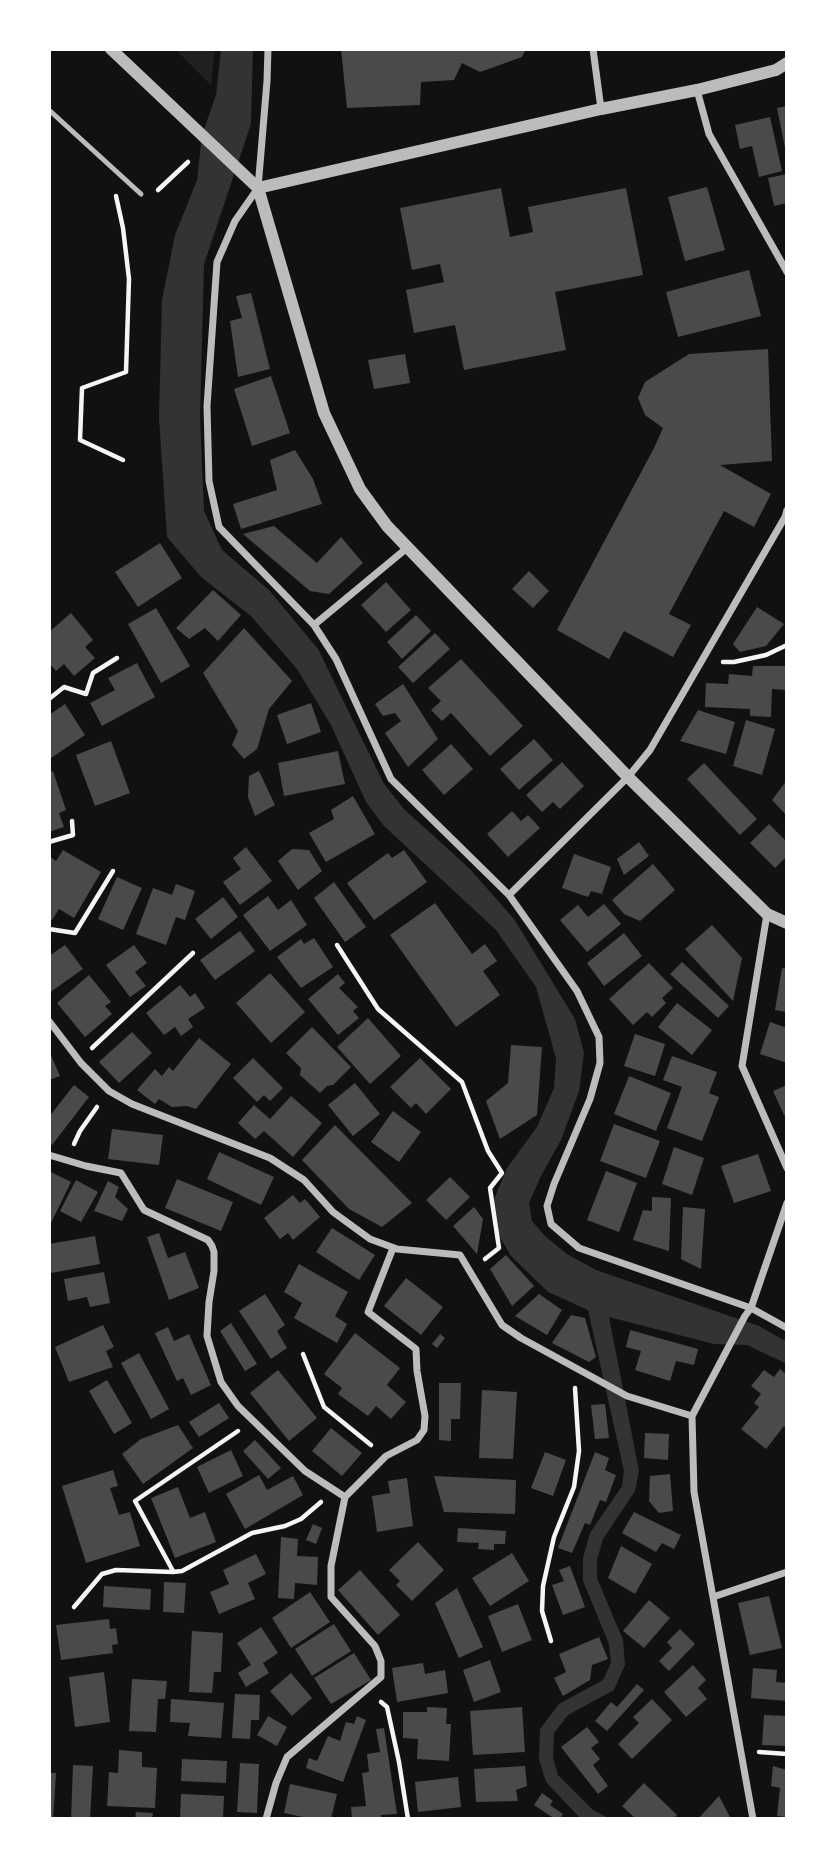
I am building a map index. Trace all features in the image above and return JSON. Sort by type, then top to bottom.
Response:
[{"type":"street","points":[[111,49],[258,188]]},
{"type":"street","points":[[268,49],[258,188],[324,413],[360,489],[407,548],[628,777],[768,914],[787,923]]},
{"type":"street","points":[[593,49],[601,109]]},
{"type":"street","points":[[787,63],[776,70],[697,90],[601,109],[258,188],[235,221],[217,262],[206,406],[209,481],[219,527],[314,625],[335,659],[391,779],[509,895],[577,991],[599,1037],[600,1063],[590,1099],[547,1206],[551,1224],[579,1248],[751,1308],[787,1328]]},
{"type":"street","points":[[697,90],[709,134],[787,272]]},
{"type":"street","points":[[509,895],[628,777],[650,750],[787,510]]},
{"type":"street","points":[[314,625],[407,548]]},
{"type":"street","points":[[768,914],[742,1066],[787,1168]]},
{"type":"street","points":[[49,1021],[79,1060],[109,1091],[132,1104],[270,1158],[304,1180],[333,1212],[370,1239],[393,1248],[460,1255],[502,1325],[627,1396],[692,1416]]},
{"type":"street","points":[[49,1155],[121,1173],[144,1210],[208,1240],[214,1252],[214,1271],[207,1336],[221,1382],[238,1406],[305,1471],[345,1497]]},
{"type":"street","points":[[753,1819],[694,1492],[692,1416],[751,1308],[787,1203]]},
{"type":"street","points":[[266,1819],[287,1756],[381,1677],[381,1661],[374,1646],[331,1597],[331,1566],[345,1497],[386,1456],[417,1440],[424,1430],[425,1416],[416,1349],[368,1312],[393,1248]]},
{"type":"street","points":[[713,1597],[787,1572]]},
{"type":"lane","points":[[49,110],[141,194]]},
{"type":"path","points":[[161,189],[188,162]]},
{"type":"path","points":[[109,165],[123,228],[129,279],[126,372],[82,388],[80,440],[123,460]]},
{"type":"path","points":[[701,662],[734,662],[766,655],[787,645]]},
{"type":"path","points":[[49,699],[64,687],[86,694],[93,673],[117,658]]},
{"type":"path","points":[[49,842],[73,835],[72,821]]},
{"type":"path","points":[[49,929],[75,933],[113,871]]},
{"type":"path","points":[[337,946],[378,1009],[462,1082],[488,1151],[502,1172],[490,1188],[499,1248],[470,1271]]},
{"type":"path","points":[[79,1060],[193,953]]},
{"type":"path","points":[[66,1160],[80,1131],[109,1091]]},
{"type":"path","points":[[303,1354],[324,1407],[386,1456]]},
{"type":"path","points":[[551,1641],[542,1611],[543,1586],[554,1537],[574,1487],[579,1451],[573,1366]]},
{"type":"path","points":[[173,1572],[135,1501],[253,1421]]},
{"type":"path","points":[[74,1607],[102,1574],[116,1570],[182,1571],[252,1533],[285,1526],[302,1519],[335,1490]]},
{"type":"path","points":[[367,1689],[387,1707],[408,1819]]},
{"type":"shaded area","points":[[175,49],[215,49],[211,85]]},
{"type":"shaded area","points":[[221,49],[253,49],[251,124],[204,264],[200,417],[204,511],[222,550],[269,590],[318,649],[384,784],[404,809],[470,869],[514,919],[575,1019],[584,1053],[579,1091],[561,1140],[529,1203],[532,1221],[567,1254],[596,1270],[759,1326],[787,1342],[787,1364],[747,1345],[714,1344],[609,1317],[639,1471],[635,1491],[603,1539],[597,1560],[597,1578],[623,1640],[625,1665],[614,1690],[568,1715],[554,1733],[553,1758],[558,1775],[593,1810],[610,1819],[581,1819],[546,1782],[539,1759],[540,1729],[559,1704],[603,1680],[611,1663],[609,1644],[583,1581],[583,1558],[590,1533],[622,1486],[624,1471],[588,1310],[548,1292],[511,1256],[497,1232],[493,1202],[507,1168],[537,1127],[554,1088],[556,1058],[536,987],[496,930],[383,825],[366,802],[331,725],[297,669],[251,616],[201,577],[167,537],[159,418],[162,300],[175,235],[197,180],[202,135],[216,95]]},
{"type":"building","points":[[341,49],[526,49],[522,57],[480,72],[462,63],[454,80],[421,82],[420,105],[347,108]]},
{"type":"building","points":[[787,106],[787,153],[786,153],[777,108]]},
{"type":"building","points":[[770,117],[782,171],[759,177],[752,146],[740,149],[735,125]]},
{"type":"building","points":[[787,174],[787,203],[774,206],[768,178]]},
{"type":"building","points":[[707,187],[725,250],[685,261],[668,197]]},
{"type":"building","points":[[501,188],[510,237],[533,232],[528,207],[626,188],[643,275],[555,292],[566,350],[464,370],[455,325],[414,333],[406,290],[444,282],[440,264],[412,270],[400,208]]},
{"type":"building","points":[[749,270],[761,316],[678,337],[666,292]]},
{"type":"building","points":[[251,293],[270,369],[238,377],[230,321],[242,318],[236,296]]},
{"type":"building","points":[[768,349],[772,461],[720,465],[771,494],[754,527],[724,511],[669,614],[691,625],[673,657],[624,631],[609,659],[557,630],[663,428],[645,415],[638,398],[645,382],[689,354]]},
{"type":"building","points":[[405,354],[410,383],[374,389],[368,360]]},
{"type":"building","points":[[271,376],[290,433],[252,446],[234,389]]},
{"type":"building","points":[[295,450],[313,479],[322,504],[241,529],[233,504],[277,490],[270,460]]},
{"type":"building","points":[[274,526],[317,563],[341,537],[363,563],[329,594],[310,591],[243,534]]},
{"type":"building","points":[[160,543],[182,578],[138,607],[115,572]]},
{"type":"building","points":[[529,571],[549,591],[533,608],[512,589]]},
{"type":"building","points":[[386,582],[411,610],[386,632],[361,605]]},
{"type":"building","points":[[213,590],[241,615],[218,641],[205,628],[189,639],[176,628]]},
{"type":"building","points":[[757,607],[784,624],[766,646],[740,652],[733,644]]},
{"type":"building","points":[[156,608],[190,666],[161,683],[128,624]]},
{"type":"building","points":[[71,613],[93,640],[85,647],[95,658],[74,676],[64,664],[56,671],[49,663],[49,632]]},
{"type":"building","points":[[416,615],[431,631],[402,659],[387,642]]},
{"type":"building","points":[[244,628],[292,681],[269,709],[257,749],[244,759],[232,745],[238,731],[203,673]]},
{"type":"building","points":[[435,633],[450,649],[413,683],[398,667]]},
{"type":"building","points":[[461,659],[523,726],[490,756],[451,713],[442,721],[431,710],[441,701],[428,688]]},
{"type":"building","points":[[137,663],[155,697],[102,726],[90,703],[115,690],[108,678]]},
{"type":"building","points":[[753,666],[787,666],[787,690],[772,689],[771,717],[750,716],[750,709],[705,707],[706,683],[728,684],[729,674],[752,676]]},
{"type":"building","points":[[403,684],[438,739],[408,767],[385,733],[401,721],[395,713],[383,716],[375,704]]},
{"type":"building","points":[[311,703],[321,732],[287,744],[277,715]]},
{"type":"building","points":[[65,704],[85,735],[51,758],[49,715]]},
{"type":"building","points":[[698,710],[735,722],[726,754],[680,741]]},
{"type":"building","points":[[746,720],[775,729],[762,775],[733,766]]},
{"type":"building","points":[[534,739],[553,760],[519,790],[500,769]]},
{"type":"building","points":[[111,741],[130,793],[95,806],[76,755]]},
{"type":"building","points":[[451,744],[473,769],[444,795],[422,770]]},
{"type":"building","points":[[338,751],[345,784],[284,796],[278,763]]},
{"type":"building","points":[[562,762],[584,786],[560,809],[553,802],[542,812],[526,795]]},
{"type":"building","points":[[704,763],[757,819],[740,835],[687,779]]},
{"type":"building","points":[[53,771],[66,810],[59,813],[64,827],[49,832],[49,773]]},
{"type":"building","points":[[259,771],[275,805],[255,816],[248,797],[249,776]]},
{"type":"building","points":[[787,780],[787,816],[772,800]]},
{"type":"building","points":[[353,796],[375,834],[326,862],[309,833],[334,819],[331,810]]},
{"type":"building","points":[[512,811],[521,821],[528,815],[540,828],[508,857],[487,834]]},
{"type":"building","points":[[769,824],[787,842],[787,856],[775,868],[750,843]]},
{"type":"building","points":[[639,842],[649,856],[624,875],[617,859]]},
{"type":"building","points":[[246,847],[272,881],[240,905],[223,882],[241,869],[233,858]]},
{"type":"building","points":[[292,849],[309,850],[322,871],[298,890],[278,861]]},
{"type":"building","points":[[63,850],[101,872],[74,918],[59,909],[52,920],[49,918],[49,859],[50,857],[56,861]]},
{"type":"building","points":[[404,850],[427,882],[374,920],[347,883],[388,853],[392,858]]},
{"type":"building","points":[[574,854],[611,867],[602,894],[591,891],[588,897],[562,888]]},
{"type":"building","points":[[653,864],[675,890],[640,921],[624,914],[612,900]]},
{"type":"building","points":[[117,877],[142,888],[123,930],[98,919]]},
{"type":"building","points":[[334,882],[366,927],[345,942],[314,898]]},
{"type":"building","points":[[176,884],[195,891],[185,920],[176,917],[166,945],[136,934],[153,888],[172,895]]},
{"type":"building","points":[[268,896],[278,910],[291,900],[307,925],[270,951],[243,915]]},
{"type":"building","points":[[223,897],[238,917],[211,939],[195,919]]},
{"type":"building","points":[[435,903],[472,954],[485,944],[497,961],[483,971],[500,995],[456,1027],[390,935]]},
{"type":"building","points":[[604,904],[621,924],[587,952],[560,920],[578,905],[588,917]]},
{"type":"building","points":[[712,925],[742,958],[733,1001],[685,949]]},
{"type":"building","points":[[240,931],[255,951],[215,980],[200,960]]},
{"type":"building","points":[[624,933],[642,956],[604,986],[587,963]]},
{"type":"building","points":[[314,938],[333,967],[301,988],[277,957],[301,939],[304,944]]},
{"type":"building","points":[[65,945],[83,969],[49,993],[49,956]]},
{"type":"building","points":[[134,945],[147,963],[135,972],[146,986],[130,997],[106,965]]},
{"type":"building","points":[[682,962],[729,1006],[718,1018],[670,974]]},
{"type":"building","points":[[649,963],[673,988],[662,998],[666,1003],[652,1017],[647,1012],[633,1025],[609,999]]},
{"type":"building","points":[[782,968],[787,969],[787,1012],[775,1010]]},
{"type":"building","points":[[270,973],[305,1012],[271,1043],[236,1003]]},
{"type":"building","points":[[338,974],[345,983],[339,988],[358,1007],[353,1011],[359,1018],[338,1035],[308,999]]},
{"type":"building","points":[[89,975],[111,1002],[105,1006],[112,1014],[85,1037],[57,1003]]},
{"type":"building","points":[[180,985],[190,997],[195,993],[205,1008],[188,1019],[193,1027],[181,1036],[175,1027],[164,1035],[146,1013]]},
{"type":"building","points":[[677,1003],[712,1030],[692,1055],[658,1027]]},
{"type":"building","points":[[368,1018],[401,1056],[370,1084],[337,1047]]},
{"type":"building","points":[[770,1022],[787,1028],[787,1063],[760,1054]]},
{"type":"building","points":[[312,1027],[351,1067],[333,1085],[327,1086],[320,1093],[300,1075],[301,1068],[286,1053]]},
{"type":"building","points":[[132,1032],[152,1053],[119,1083],[99,1062]]},
{"type":"building","points":[[635,1034],[665,1044],[655,1076],[624,1066]]},
{"type":"building","points":[[199,1038],[231,1064],[196,1109],[187,1106],[172,1107],[159,1099],[155,1104],[137,1090],[155,1069],[162,1076],[169,1067],[173,1071]]},
{"type":"building","points":[[511,1045],[542,1047],[537,1115],[500,1139],[486,1101],[508,1083]]},
{"type":"building","points":[[49,1051],[60,1076],[49,1080]]},
{"type":"building","points":[[672,1056],[717,1072],[709,1093],[719,1097],[702,1141],[667,1128],[682,1087],[663,1080]]},
{"type":"building","points":[[253,1058],[283,1088],[270,1101],[264,1095],[257,1102],[233,1078]]},
{"type":"building","points":[[420,1058],[451,1089],[426,1114],[416,1103],[411,1108],[390,1087]]},
{"type":"building","points":[[629,1076],[671,1093],[656,1131],[614,1114]]},
{"type":"building","points":[[355,1083],[380,1114],[353,1136],[328,1105]]},
{"type":"building","points":[[74,1085],[89,1097],[52,1145],[49,1142],[49,1117]]},
{"type":"building","points":[[787,1085],[787,1114],[784,1115],[773,1091]]},
{"type":"building","points":[[291,1096],[322,1123],[293,1157],[264,1131],[255,1139],[238,1123],[254,1105],[270,1119]]},
{"type":"building","points":[[393,1111],[421,1132],[399,1162],[371,1142]]},
{"type":"building","points":[[614,1124],[660,1141],[646,1178],[600,1161]]},
{"type":"building","points":[[335,1125],[412,1203],[382,1227],[349,1209],[302,1160]]},
{"type":"building","points":[[112,1129],[163,1135],[159,1165],[108,1159]]},
{"type":"building","points":[[674,1147],[704,1158],[692,1195],[662,1184]]},
{"type":"building","points":[[219,1152],[274,1177],[261,1205],[207,1179]]},
{"type":"building","points":[[758,1154],[771,1191],[734,1203],[721,1166]]},
{"type":"building","points":[[49,1171],[71,1182],[51,1223],[49,1222]]},
{"type":"building","points":[[606,1171],[637,1183],[619,1232],[587,1220]]},
{"type":"building","points":[[450,1177],[470,1197],[446,1220],[426,1200]]},
{"type":"building","points":[[177,1179],[233,1202],[221,1231],[165,1208]]},
{"type":"building","points":[[76,1180],[98,1192],[81,1222],[60,1211]]},
{"type":"building","points":[[108,1181],[119,1187],[115,1197],[128,1209],[122,1221],[94,1211]]},
{"type":"building","points":[[293,1195],[300,1203],[305,1199],[320,1217],[293,1240],[288,1233],[280,1239],[264,1218]]},
{"type":"building","points":[[652,1197],[671,1198],[669,1251],[633,1240],[643,1210],[652,1211]]},
{"type":"building","points":[[474,1207],[483,1219],[477,1254],[453,1226]]},
{"type":"building","points":[[683,1207],[705,1209],[701,1269],[681,1259]]},
{"type":"building","points":[[332,1228],[375,1255],[359,1280],[316,1252]]},
{"type":"building","points":[[159,1233],[168,1258],[185,1252],[199,1288],[169,1300],[147,1237]]},
{"type":"building","points":[[95,1236],[100,1264],[51,1273],[49,1244]]},
{"type":"building","points":[[506,1255],[534,1286],[512,1306],[490,1269]]},
{"type":"building","points":[[299,1264],[348,1292],[335,1316],[347,1324],[337,1343],[294,1318],[302,1303],[284,1292]]},
{"type":"building","points":[[104,1272],[110,1303],[90,1307],[87,1297],[68,1301],[64,1279]]},
{"type":"building","points":[[406,1278],[443,1307],[421,1335],[384,1306]]},
{"type":"building","points":[[265,1294],[285,1325],[277,1331],[287,1348],[271,1359],[239,1311]]},
{"type":"building","points":[[539,1294],[562,1310],[547,1335],[515,1316]]},
{"type":"building","points":[[571,1315],[585,1318],[596,1357],[589,1362],[552,1343]]},
{"type":"building","points":[[231,1323],[257,1364],[245,1371],[220,1331]]},
{"type":"building","points":[[103,1325],[114,1347],[106,1351],[113,1367],[69,1382],[55,1347]]},
{"type":"building","points":[[168,1327],[174,1341],[189,1334],[211,1385],[191,1395],[183,1378],[177,1381],[155,1333]]},
{"type":"building","points":[[630,1330],[698,1349],[694,1365],[676,1361],[670,1381],[635,1370],[641,1351],[626,1347]]},
{"type":"building","points":[[355,1333],[400,1368],[387,1385],[406,1402],[391,1419],[376,1406],[368,1416],[338,1394],[342,1388],[324,1374]]},
{"type":"building","points":[[440,1334],[445,1338],[437,1348],[432,1344]]},
{"type":"building","points":[[139,1353],[169,1409],[151,1419],[121,1363]]},
{"type":"building","points":[[780,1369],[787,1375],[787,1429],[784,1426],[766,1449],[741,1429],[759,1407],[754,1403],[761,1394],[751,1386],[764,1370],[774,1377]]},
{"type":"building","points":[[278,1370],[317,1418],[289,1441],[250,1393]]},
{"type":"building","points":[[107,1380],[132,1423],[114,1434],[89,1391]]},
{"type":"building","points":[[439,1383],[461,1383],[460,1419],[451,1419],[451,1441],[439,1440]]},
{"type":"building","points":[[482,1390],[517,1392],[513,1459],[479,1458]]},
{"type":"building","points":[[219,1403],[229,1418],[199,1437],[189,1422]]},
{"type":"building","points":[[605,1404],[609,1438],[595,1439],[591,1405]]},
{"type":"building","points":[[178,1425],[193,1448],[143,1484],[122,1454],[141,1439]]},
{"type":"building","points":[[331,1428],[362,1453],[342,1476],[312,1451]]},
{"type":"building","points":[[645,1433],[669,1434],[668,1460],[644,1458]]},
{"type":"building","points":[[255,1440],[281,1468],[268,1479],[243,1451]]},
{"type":"building","points":[[231,1450],[243,1476],[209,1493],[197,1467]]},
{"type":"building","points":[[545,1452],[566,1460],[553,1496],[531,1488]]},
{"type":"building","points":[[595,1452],[609,1458],[605,1470],[616,1475],[606,1502],[600,1500],[590,1525],[585,1523],[572,1553],[558,1548]]},
{"type":"building","points":[[113,1470],[118,1486],[110,1488],[119,1515],[130,1512],[140,1546],[86,1563],[62,1486]]},
{"type":"building","points":[[670,1474],[673,1511],[659,1513],[649,1501],[650,1476]]},
{"type":"building","points":[[259,1475],[267,1490],[293,1476],[303,1495],[245,1529],[226,1494]]},
{"type":"building","points":[[434,1476],[516,1480],[515,1514],[444,1512]]},
{"type":"building","points":[[407,1478],[413,1526],[377,1532],[372,1496],[390,1493],[388,1481]]},
{"type":"building","points":[[178,1487],[190,1518],[205,1512],[216,1542],[175,1558],[151,1498]]},
{"type":"building","points":[[634,1512],[681,1535],[674,1549],[662,1543],[656,1552],[622,1533]]},
{"type":"building","points":[[313,1524],[322,1528],[316,1544],[306,1540]]},
{"type":"building","points":[[458,1528],[506,1531],[505,1544],[494,1544],[494,1550],[478,1549],[479,1543],[457,1542]]},
{"type":"building","points":[[281,1537],[298,1539],[297,1556],[318,1557],[317,1585],[295,1583],[294,1599],[278,1598]]},
{"type":"building","points":[[418,1542],[444,1570],[412,1601],[396,1585],[400,1581],[389,1570]]},
{"type":"building","points":[[621,1546],[652,1564],[635,1594],[608,1578]]},
{"type":"building","points":[[512,1553],[529,1581],[490,1606],[472,1578]]},
{"type":"building","points":[[256,1554],[266,1574],[248,1583],[255,1599],[219,1614],[210,1592],[229,1584],[223,1570]]},
{"type":"building","points":[[570,1566],[585,1607],[563,1615],[552,1585],[564,1581],[559,1570]]},
{"type":"building","points":[[360,1570],[400,1615],[378,1635],[338,1590]]},
{"type":"building","points":[[164,1582],[186,1583],[184,1613],[163,1612]]},
{"type":"building","points":[[104,1586],[151,1589],[150,1610],[103,1607]]},
{"type":"building","points":[[457,1588],[483,1647],[459,1658],[435,1603]]},
{"type":"building","points":[[310,1592],[330,1622],[291,1648],[272,1618]]},
{"type":"building","points":[[769,1596],[782,1648],[750,1655],[738,1603]]},
{"type":"building","points":[[649,1600],[670,1618],[644,1648],[623,1631]]},
{"type":"building","points":[[518,1604],[532,1640],[502,1652],[488,1616]]},
{"type":"building","points":[[109,1619],[110,1629],[116,1628],[118,1644],[112,1645],[113,1653],[61,1660],[56,1625]]},
{"type":"building","points":[[334,1624],[351,1651],[312,1676],[295,1649]]},
{"type":"building","points":[[261,1627],[278,1653],[263,1663],[269,1673],[246,1687],[238,1673],[251,1665],[237,1643]]},
{"type":"building","points":[[680,1629],[695,1644],[669,1671],[659,1661],[672,1648],[667,1642]]},
{"type":"building","points":[[192,1631],[223,1633],[221,1672],[214,1672],[212,1693],[189,1692]]},
{"type":"building","points":[[599,1637],[608,1659],[592,1665],[590,1680],[563,1696],[554,1678],[566,1672],[559,1654]]},
{"type":"building","points":[[354,1653],[371,1680],[331,1704],[314,1678]]},
{"type":"building","points":[[490,1660],[501,1692],[474,1702],[463,1670]]},
{"type":"building","points":[[423,1663],[425,1674],[445,1670],[448,1693],[397,1702],[392,1668]]},
{"type":"building","points":[[693,1665],[706,1680],[698,1688],[707,1699],[686,1717],[664,1692]]},
{"type":"building","points":[[753,1668],[777,1670],[776,1682],[787,1683],[787,1701],[751,1698]]},
{"type":"building","points":[[104,1672],[110,1722],[75,1727],[69,1677]]},
{"type":"building","points":[[291,1673],[312,1698],[292,1716],[270,1691]]},
{"type":"building","points":[[132,1679],[167,1681],[165,1699],[158,1699],[156,1732],[129,1731]]},
{"type":"building","points":[[637,1684],[644,1690],[607,1731],[595,1721],[611,1702],[617,1707]]},
{"type":"building","points":[[235,1694],[260,1695],[259,1720],[251,1720],[250,1739],[232,1738]]},
{"type":"building","points":[[171,1699],[224,1703],[221,1738],[188,1736],[190,1723],[170,1722]]},
{"type":"building","points":[[652,1699],[672,1720],[632,1759],[618,1744],[639,1723],[633,1717]]},
{"type":"building","points":[[427,1707],[447,1708],[446,1724],[451,1724],[449,1761],[417,1759],[418,1739],[403,1738],[403,1712],[427,1712]]},
{"type":"building","points":[[522,1707],[525,1752],[473,1755],[470,1711]]},
{"type":"building","points":[[764,1715],[787,1716],[787,1746],[762,1745]]},
{"type":"building","points":[[268,1716],[287,1727],[277,1746],[257,1735]]},
{"type":"building","points":[[357,1716],[366,1720],[343,1782],[306,1768],[309,1758],[317,1761],[328,1736],[340,1741],[346,1722],[354,1724]]},
{"type":"building","points":[[587,1727],[599,1742],[591,1748],[600,1759],[593,1765],[608,1786],[598,1794],[561,1747]]},
{"type":"building","points":[[384,1728],[397,1814],[381,1815],[381,1819],[352,1819],[351,1807],[366,1806],[362,1773],[369,1772],[367,1754],[380,1752],[376,1729]]},
{"type":"building","points":[[119,1750],[142,1752],[142,1767],[157,1768],[155,1808],[107,1806],[109,1772],[118,1773]]},
{"type":"building","points":[[182,1759],[227,1761],[226,1783],[181,1781]]},
{"type":"building","points":[[240,1763],[259,1764],[257,1813],[237,1812]]},
{"type":"building","points":[[73,1765],[93,1766],[90,1819],[71,1819]]},
{"type":"building","points":[[525,1766],[527,1786],[516,1790],[518,1801],[476,1802],[474,1769]]},
{"type":"building","points":[[773,1766],[787,1770],[787,1817],[777,1816],[780,1788],[771,1786]]},
{"type":"building","points":[[49,1773],[56,1773],[53,1819],[49,1819]]},
{"type":"building","points":[[458,1777],[461,1807],[418,1812],[415,1782]]},
{"type":"building","points":[[644,1783],[677,1815],[673,1819],[636,1819],[622,1806]]},
{"type":"building","points":[[290,1784],[337,1794],[331,1819],[312,1819],[284,1813]]},
{"type":"building","points":[[542,1793],[553,1801],[550,1805],[563,1814],[560,1819],[555,1819],[534,1805]]},
{"type":"building","points":[[181,1794],[224,1796],[223,1819],[180,1819]]},
{"type":"building","points":[[719,1796],[731,1819],[698,1819]]},
{"type":"building","points":[[136,1812],[153,1813],[152,1819],[135,1819]]}]
